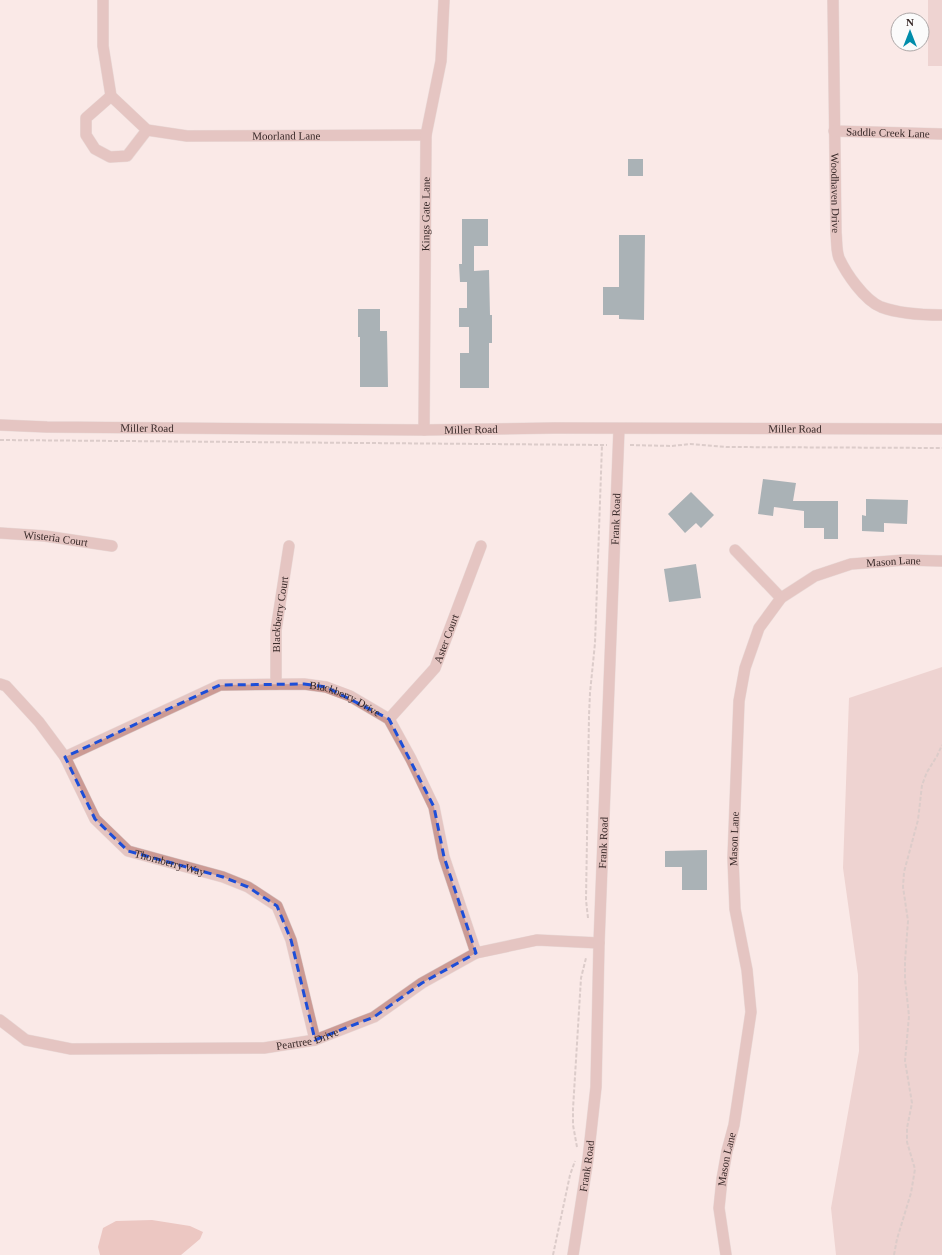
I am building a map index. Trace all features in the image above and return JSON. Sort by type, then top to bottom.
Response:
[{"type":"street","points":[[103,0],[103,46],[111,96],[147,130],[127,156],[110,157],[95,149],[86,135],[86,118],[111,96]]},
{"type":"street","name":"Kings Gate Lane","points":[[424,430],[426,135],[441,60],[444,0]]},
{"type":"street","name":"Woodhaven Drive","points":[[833,0],[834,131],[836,233],[838,256],[850,278],[862,293],[878,306],[898,312],[942,315]]},
{"type":"street","name":"Moorland Lane","points":[[147,130],[187,136],[426,135]]},
{"type":"street","name":"Saddle Creek Lane","points":[[834,131],[942,134]]},
{"type":"street","name":"Miller Road","points":[[0,425],[47,427],[424,430],[942,429]]},
{"type":"street","name":"Frank Road","points":[[573,1255],[588,1159],[596,1087],[599,943],[619,429]]},
{"type":"street","name":"Wisteria Court","points":[[0,533],[45,536],[112,546]]},
{"type":"street","name":"Blackberry Court","points":[[276,684],[276,630],[289,546]]},
{"type":"street","name":"Aster Court","points":[[389,719],[434,668],[481,546]]},
{"type":"street","points":[[735,550],[781,598]]},
{"type":"street","name":"Mason Lane","points":[[726,1255],[719,1208],[722,1180],[727,1151],[734,1125],[751,1012],[747,970],[735,909],[733,858],[739,701],[745,668],[758,628],[781,598],[815,576],[851,564],[905,560],[942,561]]},
{"type":"street","name":"Thornberry Way","points":[[0,684],[6,686],[39,722],[64,757],[95,819],[128,851],[223,877],[248,887],[277,906],[291,940],[315,1040]]},
{"type":"street","name":"Blackberry Drive","points":[[64,757],[220,685],[304,684],[326,687],[350,696],[389,719],[411,759],[434,807],[444,857],[476,952]]},
{"type":"street","name":"Peartree Drive","points":[[0,1020],[26,1040],[71,1049],[264,1048],[315,1040],[374,1017],[422,983],[476,952],[538,940],[599,943]]},
{"type":"path","points":[[0,440],[672,446],[703,444],[726,447],[942,448]]},
{"type":"path","points":[[588,919],[586,900],[589,716],[595,643],[602,445]]},
{"type":"path","points":[[894,1255],[897,1239],[911,1193],[915,1168],[907,1142],[907,1128],[912,1103],[905,1061],[909,1016],[905,979],[908,921],[903,887],[904,872],[918,820],[922,785],[927,772],[942,745]]},
{"type":"path","points":[[577,1149],[572,1125],[581,978],[586,959],[588,942]]},
{"type":"path","points":[[553,1255],[570,1175],[577,1156]]},
{"type":"highlighted area","points":[[304,684],[326,687],[389,719],[434,807],[444,857],[476,953],[422,983],[374,1017],[315,1040],[291,940],[277,906],[248,887],[223,877],[128,851],[95,819],[65,757],[220,685]]},
{"type":"shaded area","points":[[928,0],[942,0],[942,66],[928,66],[928,52],[930,52],[930,12],[928,12]]},
{"type":"shaded area","points":[[942,667],[942,1255],[836,1255],[831,1208],[859,1051],[858,975],[843,868],[849,698]]},
{"type":"shaded area","points":[[152,1220],[190,1226],[203,1232],[200,1239],[181,1255],[100,1255],[98,1247],[103,1228],[116,1221]]},
{"type":"building","points":[[628,159],[643,159],[643,176],[628,176]]},
{"type":"building","points":[[462,219],[488,219],[488,246],[474,246],[474,271],[489,270],[492,343],[489,343],[489,388],[460,388],[460,353],[469,353],[469,327],[459,327],[459,308],[467,308],[467,282],[460,282],[459,264],[462,264]]},
{"type":"building","points":[[619,235],[645,235],[644,320],[619,319],[619,315],[603,315],[603,287],[619,287]]},
{"type":"building","points":[[358,309],[380,309],[380,331],[387,331],[388,387],[360,387],[360,337],[358,337]]},
{"type":"building","points":[[763,479],[796,483],[793,501],[838,501],[838,539],[824,539],[824,528],[804,528],[804,511],[774,507],[773,516],[758,514]]},
{"type":"building","points":[[691,492],[714,515],[701,528],[696,523],[685,533],[668,514]]},
{"type":"building","points":[[866,499],[908,500],[907,524],[884,523],[884,532],[862,531],[862,515],[866,516]]},
{"type":"building","points":[[696,564],[701,598],[669,602],[664,569]]},
{"type":"building","points":[[707,850],[707,890],[682,890],[682,867],[665,867],[665,851]]}]
